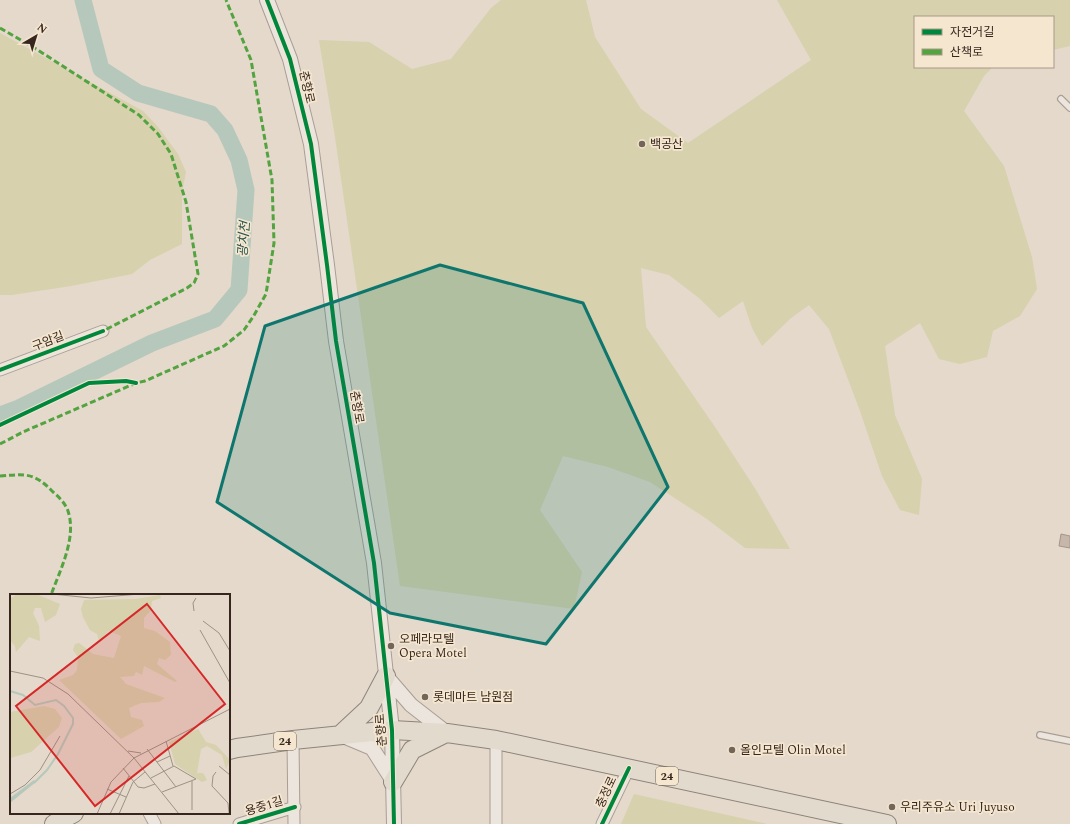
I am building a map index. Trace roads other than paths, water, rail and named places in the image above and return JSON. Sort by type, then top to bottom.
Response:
[{"type":"main road","points":[[340,735],[369,708],[386,676]]},
{"type":"main road","name":"충정로","points":[[230,750],[293,740],[392,730],[447,733],[496,740],[887,824]]},
{"type":"main road","points":[[394,782],[412,750],[447,733]]},
{"type":"main road","points":[[54,824],[72,814]]},
{"type":"street","name":"춘향로","points":[[267,0],[290,59],[310,144],[336,341],[374,563],[392,730],[394,824]]},
{"type":"street","name":"구암길","points":[[0,370],[103,331]]},
{"type":"street","points":[[386,676],[411,705],[447,733]]},
{"type":"street","points":[[340,735],[372,748],[394,782]]},
{"type":"street","points":[[293,740],[295,807],[294,824]]},
{"type":"street","points":[[496,740],[496,824]]},
{"type":"street","name":"충정로","points":[[602,824],[629,768]]},
{"type":"street","name":"용중1길","points":[[239,824],[295,807]]},
{"type":"street","points":[[149,814],[154,824]]},
{"type":"lane","points":[[1061,99],[1070,108]]},
{"type":"lane","points":[[1040,735],[1070,741]]},
{"type":"waterway","name":"광치천","points":[[0,415],[19,408],[152,343],[215,319],[239,290],[246,190],[239,160],[225,130],[211,114],[138,93],[101,69],[83,0]]},
{"type":"place","name":"백공산","points":[[642,144]]},
{"type":"place","name":"오페라모텔 Opera Motel","points":[[391,646]]},
{"type":"place","name":"롯데마트 남원점","points":[[425,697]]},
{"type":"place","name":"올인모텔 Olin Motel","points":[[732,750]]},
{"type":"place","name":"우리주유소 Uri Juyuso","points":[[892,807]]}]
